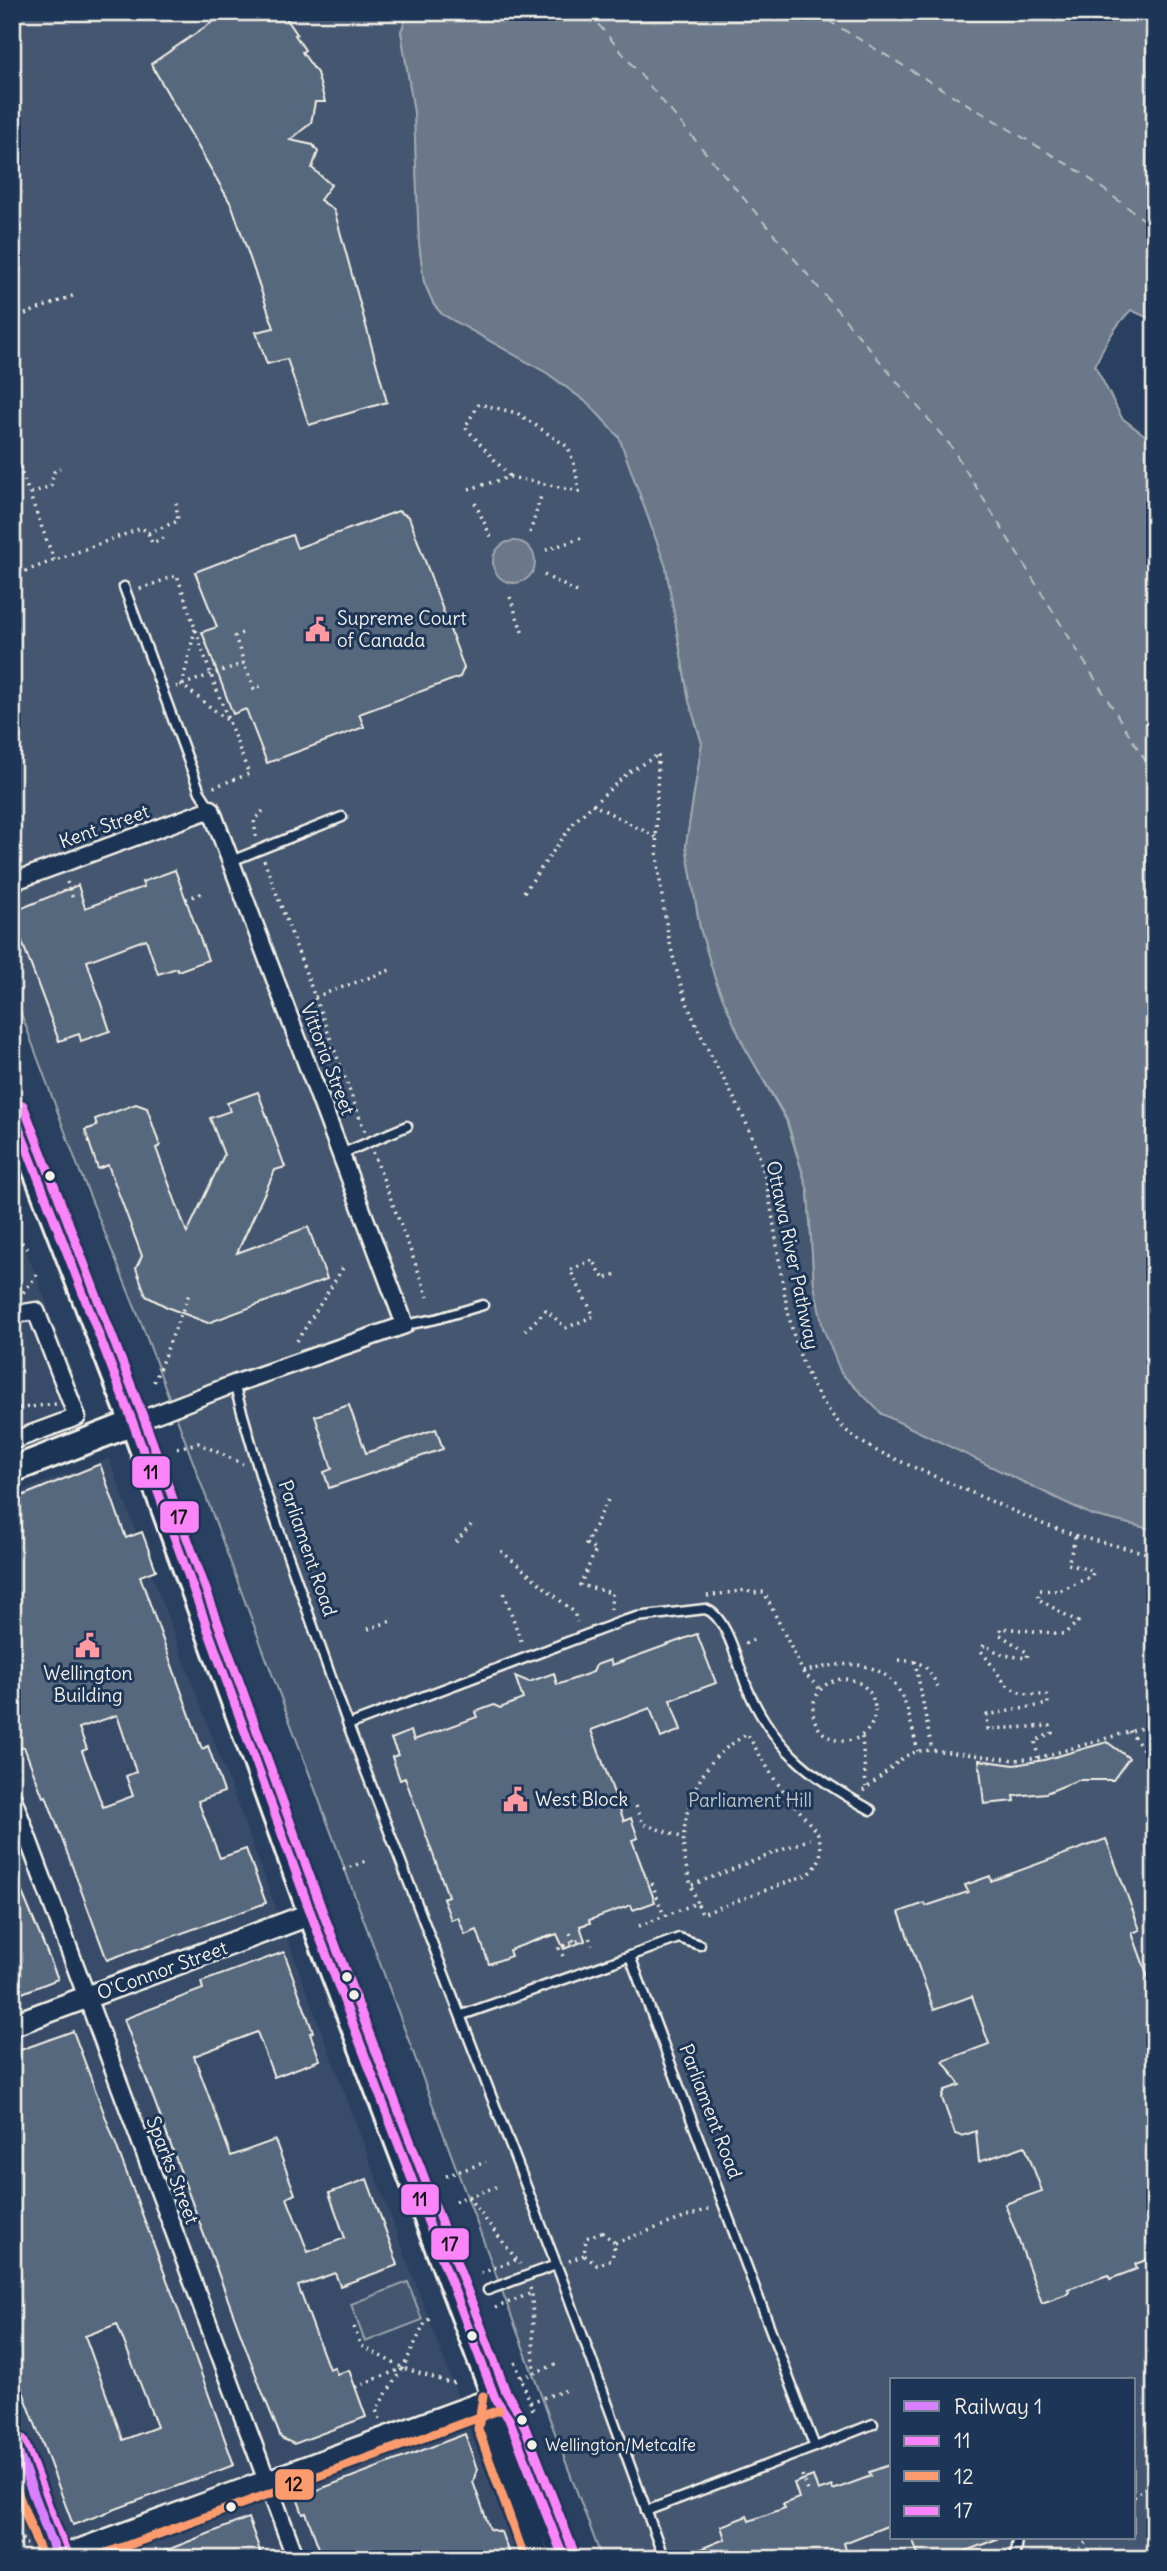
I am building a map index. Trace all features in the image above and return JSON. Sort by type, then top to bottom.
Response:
[{"type":"main road","points":[[12,1109],[134,1423],[312,1914],[495,2398],[509,2419],[564,2559]]},
{"type":"main road","points":[[12,1469],[134,1423]]},
{"type":"main road","name":"O'Connor Street","points":[[12,2025],[312,1914]]},
{"type":"main road","points":[[12,2443],[56,2559],[495,2398]]},
{"type":"main road","points":[[495,2398],[489,2426],[538,2559]]},
{"type":"street","name":"Vittoria Street","points":[[211,809],[405,1325]]},
{"type":"street","name":"Kent Street","points":[[12,882],[211,809]]},
{"type":"street","points":[[12,1315],[36,1311],[77,1417],[12,1441]]},
{"type":"street","points":[[134,1423],[234,1384],[405,1325]]},
{"type":"street","name":"Sparks Street","points":[[12,1796],[296,2559]]},
{"type":"lane","points":[[124,587],[200,792],[211,809]]},
{"type":"lane","points":[[231,861],[342,817]]},
{"type":"lane","points":[[341,1154],[407,1126]]},
{"type":"lane","points":[[405,1325],[436,1319],[483,1304]]},
{"type":"lane","name":"Parliament Road","points":[[234,1384],[264,1488],[348,1725],[462,2015],[664,2559]]},
{"type":"lane","points":[[348,1725],[526,1656],[637,1617],[699,1609],[711,1611],[721,1621],[745,1685],[769,1729],[814,1777],[870,1810]]},
{"type":"lane","points":[[462,2015],[679,1938],[700,1945]]},
{"type":"lane","name":"Parliament Road","points":[[630,1956],[815,2447]]},
{"type":"lane","points":[[488,2290],[556,2265]]},
{"type":"lane","points":[[646,2511],[873,2424]]},
{"type":"lane","points":[[1014,2559],[1017,2540]]},
{"type":"path","points":[[12,319],[75,295]]},
{"type":"path","points":[[469,489],[510,477],[579,491],[568,447],[517,413],[480,404],[465,427],[510,477]]},
{"type":"path","points":[[12,447],[54,561]]},
{"type":"path","points":[[30,493],[51,486],[54,472],[60,468]]},
{"type":"path","points":[[530,533],[541,496]]},
{"type":"path","points":[[148,533],[178,521],[176,503]]},
{"type":"path","points":[[475,503],[491,537]]},
{"type":"path","points":[[12,576],[142,528],[148,533],[152,543],[164,538]]},
{"type":"path","points":[[546,550],[581,538]]},
{"type":"path","points":[[138,590],[177,575],[211,676],[250,774],[210,788]]},
{"type":"path","points":[[544,575],[577,592]]},
{"type":"path","points":[[510,597],[523,634]]},
{"type":"path","points":[[182,685],[195,627]]},
{"type":"path","points":[[242,633],[235,636],[244,663],[254,689],[261,686]]},
{"type":"path","points":[[162,692],[244,663]]},
{"type":"path","points":[[182,685],[229,722]]},
{"type":"path","name":"Ottawa River Pathway","points":[[592,804],[629,772],[658,755],[657,860],[666,915],[685,996],[707,1047],[739,1104],[762,1164],[797,1352],[806,1375],[840,1424],[866,1444],[950,1484],[1076,1535],[1155,1555]]},
{"type":"path","points":[[524,892],[569,828],[592,804],[657,838]]},
{"type":"path","points":[[262,811],[254,820],[254,831],[260,850],[428,1297]]},
{"type":"path","points":[[67,882],[73,899]]},
{"type":"path","points":[[186,899],[203,893]]},
{"type":"path","points":[[316,997],[393,969]]},
{"type":"path","points":[[12,1232],[31,1252]]},
{"type":"path","points":[[524,1331],[546,1310],[566,1328],[594,1316],[570,1270],[593,1259],[604,1279],[618,1273]]},
{"type":"path","points":[[297,1341],[343,1268]]},
{"type":"path","points":[[18,1298],[39,1272]]},
{"type":"path","points":[[154,1382],[189,1294]]},
{"type":"path","points":[[12,1409],[72,1403]]},
{"type":"path","points":[[177,1448],[198,1443],[236,1462],[260,1468]]},
{"type":"path","points":[[608,1500],[586,1544],[596,1549],[580,1585],[612,1593],[611,1609]]},
{"type":"path","points":[[456,1542],[471,1525]]},
{"type":"path","points":[[1038,1758],[1035,1741],[1052,1733],[1050,1727],[988,1729],[988,1715],[1048,1704],[1047,1695],[1023,1695],[1009,1688],[981,1651],[984,1645],[1003,1655],[1027,1658],[1028,1653],[999,1633],[1001,1628],[1064,1633],[1078,1622],[1038,1599],[1040,1590],[1059,1591],[1092,1576],[1093,1571],[1068,1564],[1076,1535]]},
{"type":"path","points":[[501,1551],[574,1612],[577,1622]]},
{"type":"path","points":[[706,1596],[746,1590],[751,1593],[764,1592],[803,1672],[820,1689]]},
{"type":"path","points":[[504,1594],[526,1656]]},
{"type":"path","points":[[368,1629],[394,1619]]},
{"type":"path","points":[[899,1660],[915,1661],[927,1668],[938,1688]]},
{"type":"path","points":[[915,1661],[932,1750]]},
{"type":"path","points":[[803,1672],[846,1662],[883,1675],[903,1699],[918,1751]]},
{"type":"path","points":[[844,1678],[861,1683],[868,1689],[873,1696],[876,1714],[873,1723],[862,1736],[843,1741],[825,1734],[818,1727],[813,1708],[820,1689],[827,1683],[844,1678]]},
{"type":"path","points":[[856,1802],[866,1787],[905,1756],[918,1751],[932,1750],[1015,1760],[1038,1758],[1142,1728],[1155,1741]]},
{"type":"path","points":[[1129,1731],[1155,1764]]},
{"type":"path","points":[[747,1734],[762,1761],[806,1816],[821,1843],[820,1861],[809,1874],[702,1914],[692,1885],[685,1860],[684,1838],[689,1809],[708,1769],[726,1748],[747,1734]]},
{"type":"path","points":[[862,1736],[866,1787]]},
{"type":"path","points":[[636,1806],[643,1824],[684,1838]]},
{"type":"path","points":[[692,1885],[810,1839]]},
{"type":"path","points":[[343,1870],[369,1860]]},
{"type":"path","points":[[652,1883],[664,1916]]},
{"type":"path","points":[[639,1926],[698,1903]]},
{"type":"path","points":[[570,1933],[574,1942]]},
{"type":"path","points":[[563,1956],[559,1948],[574,1942],[589,1937],[592,1945]]},
{"type":"path","points":[[446,2176],[486,2162]]},
{"type":"path","points":[[455,2201],[496,2187]]},
{"type":"path","points":[[615,2243],[723,2204]]},
{"type":"path","points":[[602,2232],[615,2243],[612,2259],[597,2265],[584,2255],[586,2238],[602,2232]]},
{"type":"path","points":[[481,2273],[518,2259]]},
{"type":"path","points":[[495,2308],[532,2293]]},
{"type":"path","points":[[380,2419],[376,2410],[426,2321],[432,2318]]},
{"type":"path","points":[[354,2327],[361,2347],[402,2368],[450,2383],[457,2382]]},
{"type":"path","points":[[515,2362],[533,2410]]},
{"type":"path","points":[[521,2378],[560,2363]]},
{"type":"path","points":[[356,2387],[402,2368]]},
{"type":"path","points":[[530,2402],[570,2389]]},
{"type":"path","points":[[802,2475],[808,2494]]},
{"type":"path","points":[[1136,2495],[1155,2480]]},
{"type":"path","points":[[12,2529],[27,2544],[12,2546]]},
{"type":"path","points":[[1070,2559],[1089,2540]]},
{"type":"shaded area","points":[[409,12],[1155,12],[1155,321],[1131,310],[1110,336],[1095,366],[1122,418],[1147,437],[1155,447],[1155,1530],[1092,1515],[882,1414],[841,1373],[823,1328],[814,1285],[808,1191],[787,1120],[743,1044],[716,982],[700,928],[686,845],[702,743],[689,701],[666,567],[619,437],[589,404],[547,373],[442,314],[434,305],[424,282],[419,243],[414,112],[401,31]]},
{"type":"shaded area","points":[[514,541],[529,547],[535,562],[529,577],[514,583],[499,577],[493,562],[499,547]]},
{"type":"shaded area","points":[[12,1213],[85,1405],[12,1433]]},
{"type":"shaded area","points":[[109,1459],[518,2559],[12,2559],[12,1494]]},
{"type":"green space","name":"Parliament Hill","points":[[12,12],[409,12],[401,31],[414,112],[419,243],[424,282],[434,305],[442,314],[547,373],[589,404],[619,437],[666,567],[689,701],[702,743],[686,845],[700,928],[716,982],[743,1044],[786,1120],[808,1191],[814,1285],[841,1373],[882,1414],[1092,1515],[1155,1530],[1155,2559],[602,2559],[142,1325],[80,1172],[12,989]]},
{"type":"green space","points":[[408,2282],[422,2320],[365,2342],[351,2304]]},
{"type":"building","points":[[227,12],[282,12],[305,50],[302,52],[317,73],[325,102],[315,102],[311,123],[290,140],[313,145],[318,152],[312,168],[331,185],[320,200],[335,213],[387,402],[309,425],[287,359],[267,364],[256,332],[274,328],[232,206],[151,64]]},
{"type":"building","name":"Supreme Court of Canada","points":[[398,511],[409,517],[464,668],[460,677],[359,714],[364,727],[267,763],[246,709],[233,714],[202,632],[217,627],[195,572],[292,535],[297,548]]},
{"type":"building","points":[[175,870],[208,960],[178,971],[177,968],[158,974],[146,939],[87,961],[110,1031],[81,1041],[79,1034],[59,1041],[14,920],[20,918],[17,910],[78,885],[85,908],[144,887],[142,882]]},
{"type":"building","points":[[258,1092],[285,1167],[275,1170],[237,1253],[308,1227],[327,1279],[208,1323],[146,1296],[136,1268],[142,1256],[108,1165],[98,1169],[85,1130],[97,1126],[95,1119],[136,1104],[147,1108],[160,1146],[156,1148],[187,1233],[224,1155],[210,1118],[230,1111],[227,1103]]},
{"type":"building","points":[[349,1405],[366,1453],[436,1429],[443,1449],[329,1488],[324,1472],[332,1469],[315,1416]]},
{"type":"building","points":[[100,1464],[126,1538],[142,1532],[156,1570],[140,1576],[202,1749],[208,1746],[224,1792],[198,1801],[220,1858],[246,1849],[266,1903],[107,1960],[46,1796],[43,1797],[24,1747],[17,1749],[12,1734],[12,1500]],"holes":[[[117,1715],[136,1772],[126,1776],[133,1796],[103,1807],[82,1751],[87,1749],[79,1728]]]},
{"type":"building","name":"West Block","points":[[697,1634],[716,1683],[670,1700],[681,1730],[661,1738],[650,1708],[591,1730],[624,1821],[631,1818],[638,1838],[632,1840],[655,1902],[633,1910],[631,1905],[589,1920],[590,1923],[580,1926],[585,1941],[564,1949],[557,1934],[509,1950],[511,1956],[489,1964],[477,1930],[465,1935],[458,1917],[451,1920],[443,1898],[448,1896],[422,1824],[405,1778],[400,1780],[392,1757],[398,1755],[391,1739],[411,1731],[414,1740],[477,1717],[475,1712],[494,1705],[500,1708],[523,1699],[515,1676],[529,1682],[554,1673],[557,1685],[593,1672],[596,1665],[610,1660],[612,1665]]},
{"type":"building","points":[[1107,1742],[1129,1758],[1113,1780],[1078,1780],[1046,1793],[1014,1796],[1015,1801],[984,1804],[979,1760],[1014,1765],[1044,1760]]},
{"type":"building","points":[[1106,1839],[1140,1930],[1132,1933],[1155,1996],[1155,2257],[1135,2264],[1137,2269],[1110,2279],[1108,2275],[1068,2289],[1069,2293],[1042,2303],[1005,2204],[1042,2191],[1025,2146],[979,2162],[976,2131],[962,2136],[955,2134],[942,2098],[945,2090],[960,2085],[943,2061],[989,2044],[972,1996],[934,2010],[899,1912],[968,1892],[965,1885],[990,1876],[991,1881]]},
{"type":"building","points":[[12,1868],[58,1979],[12,1997]]},
{"type":"building","points":[[284,1952],[313,2032],[310,2033],[320,2060],[274,2077],[257,2032],[194,2056],[231,2156],[275,2140],[295,2194],[287,2198],[308,2252],[345,2238],[329,2193],[367,2179],[398,2265],[340,2286],[335,2273],[298,2286],[329,2369],[334,2367],[337,2374],[349,2370],[366,2417],[294,2444],[281,2438],[263,2394],[124,2019],[203,1989],[201,1982]]},
{"type":"building","points":[[73,2031],[234,2465],[73,2525],[12,2362],[12,2053]],"holes":[[[117,2324],[157,2427],[123,2440],[85,2336]]]},
{"type":"building","points":[[465,2434],[477,2469],[473,2482],[490,2529],[501,2532],[511,2559],[323,2559],[306,2513],[303,2514],[296,2495],[314,2488],[315,2491]]},
{"type":"building","points":[[890,2465],[890,2525],[844,2543],[847,2553],[831,2559],[676,2559],[725,2539],[721,2526],[747,2516],[749,2521],[785,2508],[783,2504],[799,2498],[794,2483],[813,2476],[818,2491],[832,2486],[833,2490],[871,2476],[869,2472]]},
{"type":"building","points":[[248,2518],[263,2559],[147,2559],[147,2558]]},
{"type":"building","points":[[913,2540],[994,2540],[955,2555],[957,2559],[920,2559]]},
{"type":"ferry route","points":[[588,12],[950,445],[1155,776]]},
{"type":"ferry route","points":[[814,12],[1082,173],[1155,228]]},
{"type":"rail line","name":"1","points":[[12,2437],[58,2559]]},
{"type":"transit line","name":"17","points":[[23,1105],[144,1419],[322,1910],[506,2392],[520,2415],[575,2555]]},
{"type":"transit line","name":"11","points":[[12,1110],[133,1423],[311,1914],[495,2398],[509,2419],[564,2559]]},
{"type":"transit line","name":"12","points":[[483,2396],[478,2429],[525,2559]]},
{"type":"transit line","name":"12","points":[[90,2559],[499,2410]]},
{"type":"transit line","name":"17","points":[[23,2439],[67,2555]]},
{"type":"transit line","name":"11","points":[[12,2444],[56,2559]]},
{"type":"transit line","name":"12","points":[[12,2478],[43,2559]]},
{"type":"place","name":"Supreme Court of Canada","points":[[317,629]]},
{"type":"place","name":"Wellington Building","points":[[88,1645]]},
{"type":"place","name":"West Block","points":[[515,1799]]},
{"type":"place","name":"Wellington/Metcalfe","points":[[532,2445]]}]
